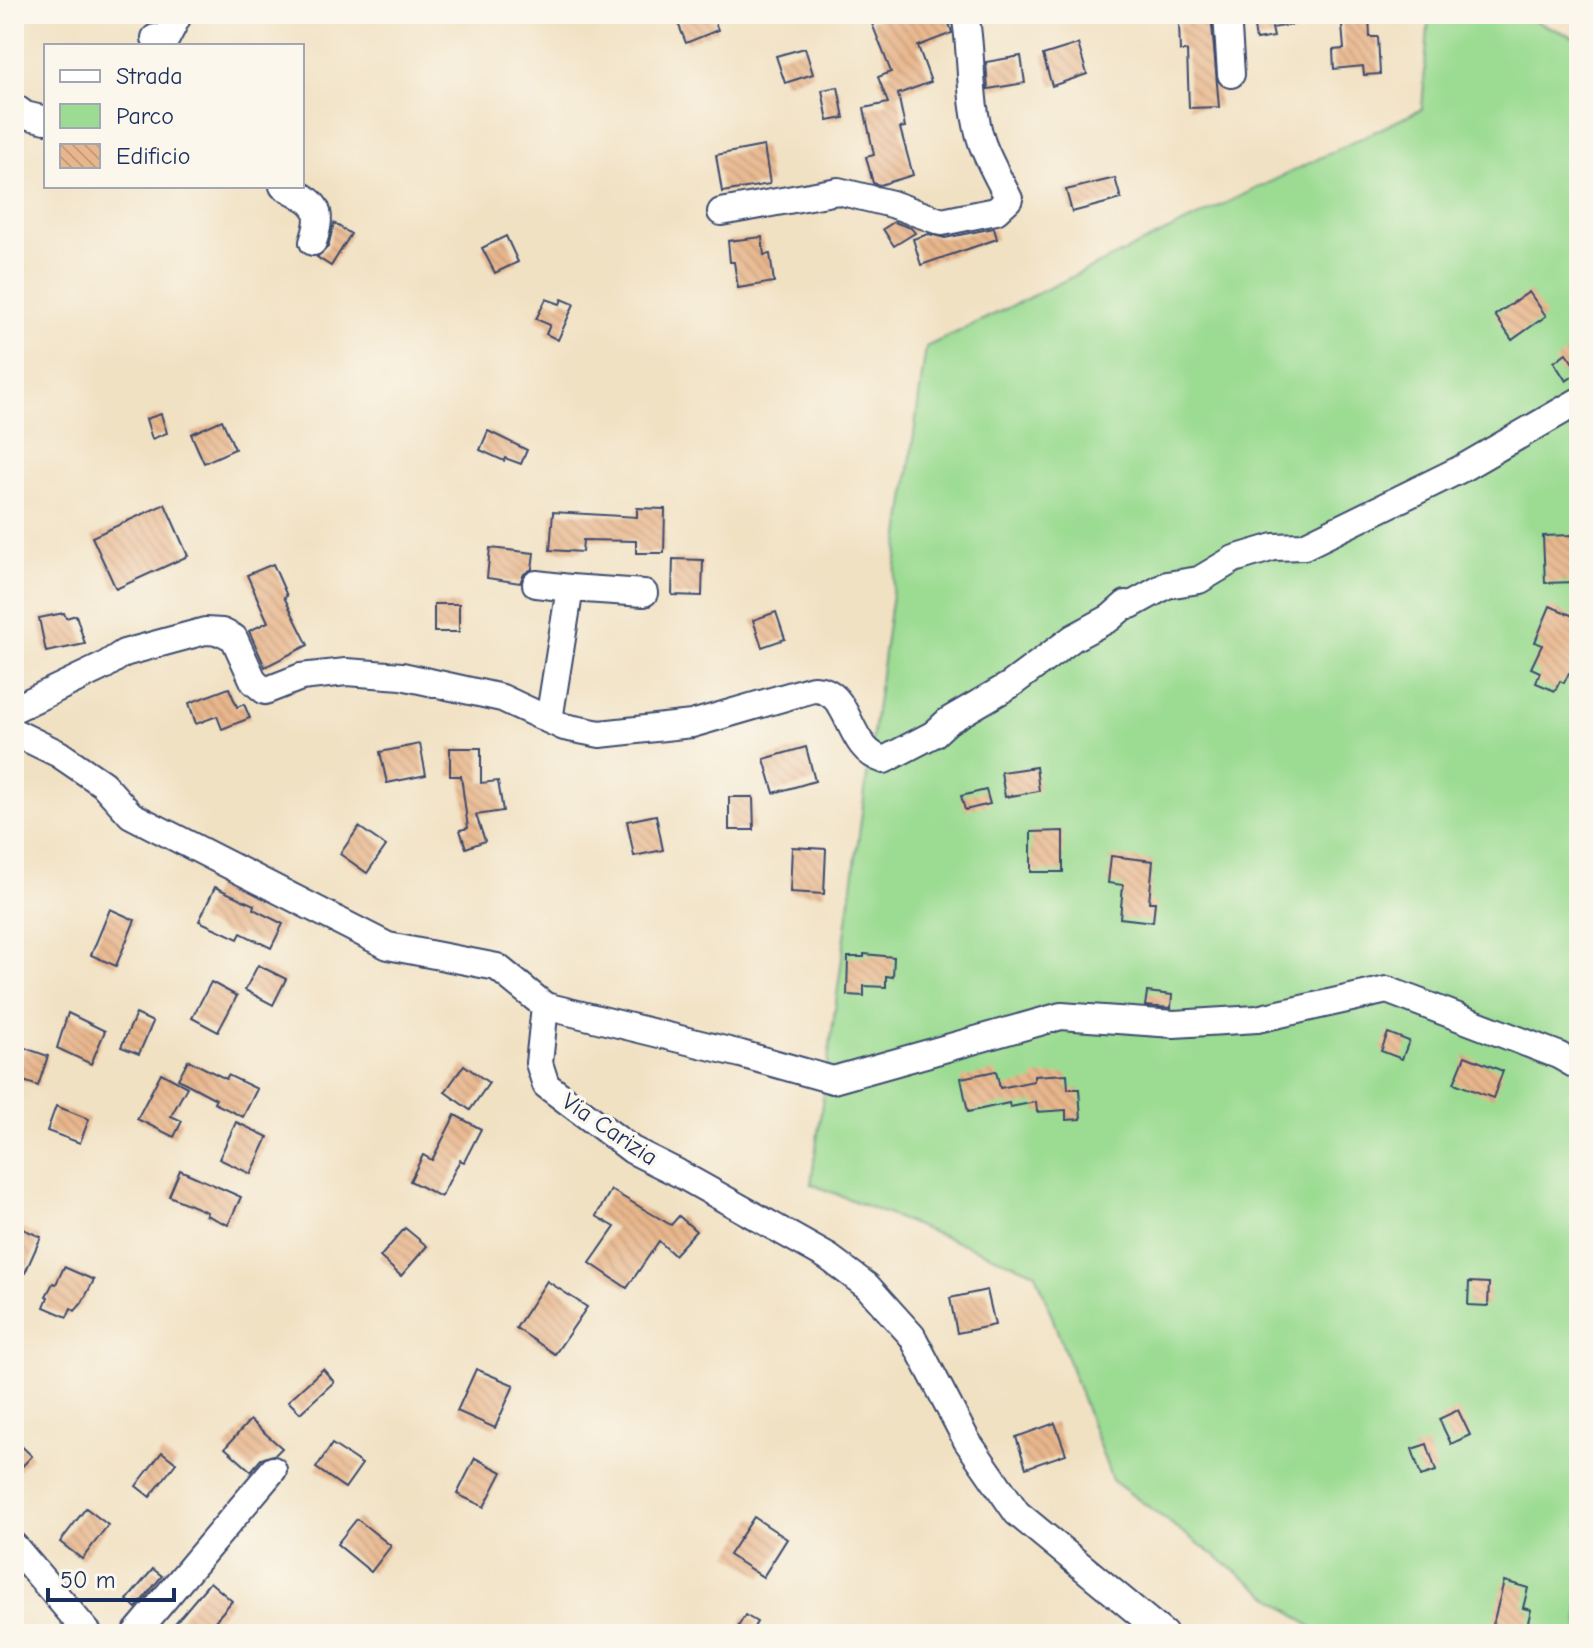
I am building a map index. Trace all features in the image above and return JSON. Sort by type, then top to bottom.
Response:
[{"type":"street","points":[[155,38],[166,39],[179,14]]},
{"type":"street","points":[[721,212],[838,191],[892,204],[942,222],[996,211],[1009,199],[982,142],[972,88],[965,14]]},
{"type":"street","points":[[1227,14],[1231,74]]},
{"type":"street","points":[[14,107],[25,115],[44,120]]},
{"type":"street","points":[[287,188],[307,198],[318,211],[320,218],[313,242]]},
{"type":"street","points":[[14,709],[104,666],[124,653],[205,631],[222,632],[234,638],[254,682],[265,691],[301,677],[346,672],[402,676],[502,698],[564,727],[600,734],[692,724],[813,689],[826,689],[840,702],[859,742],[884,760],[934,734],[948,721],[1000,691],[1073,638],[1110,618],[1126,604],[1131,605],[1167,585],[1199,580],[1234,559],[1274,547],[1304,546],[1461,469],[1579,401]]},
{"type":"street","points":[[536,584],[644,593]]},
{"type":"street","points":[[549,720],[570,588]]},
{"type":"street","points":[[14,732],[59,754],[103,784],[131,815],[388,946],[497,967],[545,1006],[833,1080],[1061,1016],[1174,1024],[1257,1019],[1387,990],[1558,1055],[1579,1067]]},
{"type":"street","name":"Via Carizia","points":[[545,1006],[539,1063],[546,1085],[632,1150],[828,1257],[867,1286],[912,1336],[967,1441],[1017,1513],[1164,1634]]},
{"type":"street","points":[[135,1634],[273,1470]]},
{"type":"street","points":[[14,1546],[89,1634]]},
{"type":"green space","points":[[1429,14],[1517,14],[1579,39],[1579,1634],[1321,1634],[1112,1480],[1036,1273],[811,1184],[926,347],[1422,109]]},
{"type":"building","points":[[701,14],[712,14],[718,30],[686,43],[678,23]]},
{"type":"building","points":[[887,14],[946,14],[952,33],[918,46],[931,82],[898,94],[905,127],[900,128],[913,175],[880,185],[873,183],[866,157],[874,155],[864,108],[888,103],[878,77],[891,72],[871,21]]},
{"type":"building","points":[[1191,14],[1211,14],[1219,107],[1189,108],[1187,51],[1180,51],[1179,23],[1191,23]]},
{"type":"building","points":[[1252,14],[1312,14],[1313,21],[1272,28],[1274,37],[1256,40]]},
{"type":"building","points":[[1341,14],[1369,14],[1370,37],[1378,37],[1380,74],[1364,75],[1363,66],[1334,69],[1333,50],[1344,49]]},
{"type":"building","points":[[1078,44],[1087,74],[1052,86],[1043,55]]},
{"type":"building","points":[[805,48],[813,74],[785,83],[776,56]]},
{"type":"building","points":[[1021,56],[1025,83],[988,89],[986,62]]},
{"type":"building","points":[[838,87],[844,118],[828,121],[822,90]]},
{"type":"building","points":[[764,146],[770,184],[722,192],[716,155]]},
{"type":"building","points":[[1115,178],[1121,199],[1072,212],[1066,190]]},
{"type":"building","points":[[894,222],[911,228],[915,233],[894,246],[883,229]]},
{"type":"building","points":[[334,223],[351,234],[331,266],[317,257],[328,247]]},
{"type":"building","points":[[994,228],[997,239],[921,265],[913,239],[929,234],[945,238]]},
{"type":"building","points":[[506,236],[518,262],[495,273],[482,248]]},
{"type":"building","points":[[762,237],[764,255],[770,254],[774,282],[738,288],[734,262],[730,262],[728,241]]},
{"type":"building","points":[[1529,292],[1546,316],[1512,340],[1495,315]]},
{"type":"building","points":[[546,299],[560,304],[562,299],[574,304],[558,340],[546,334],[550,325],[536,319]]},
{"type":"building","points":[[1566,353],[1579,372],[1566,381],[1554,362]]},
{"type":"building","points":[[161,414],[167,433],[152,439],[146,419]]},
{"type":"building","points":[[222,420],[235,449],[204,463],[191,434]]},
{"type":"building","points":[[488,431],[527,450],[521,464],[505,458],[504,461],[480,450]]},
{"type":"building","points":[[165,504],[188,556],[116,589],[92,537]]},
{"type":"building","points":[[637,508],[665,509],[664,553],[636,553],[636,541],[583,540],[582,552],[550,550],[553,512],[637,517]]},
{"type":"building","points":[[1573,535],[1576,582],[1545,583],[1543,536]]},
{"type":"building","points":[[490,548],[534,553],[532,569],[524,574],[520,583],[487,578]]},
{"type":"building","points":[[673,559],[703,560],[702,596],[672,595]]},
{"type":"building","points":[[273,564],[287,596],[284,597],[308,645],[265,667],[249,631],[268,622],[247,575]]},
{"type":"building","points":[[434,604],[459,604],[459,632],[434,632]]},
{"type":"building","points":[[1550,606],[1578,618],[1574,628],[1579,630],[1579,678],[1569,673],[1555,691],[1536,683],[1540,672],[1531,668],[1542,645],[1535,642]]},
{"type":"building","points":[[776,612],[785,639],[762,647],[753,620]]},
{"type":"building","points":[[64,613],[66,618],[76,615],[85,644],[46,652],[39,618]]},
{"type":"building","points":[[229,688],[237,707],[244,704],[250,718],[222,729],[217,716],[196,724],[189,703]]},
{"type":"building","points":[[420,744],[426,775],[387,783],[380,752]]},
{"type":"building","points":[[806,747],[815,781],[774,793],[764,759]]},
{"type":"building","points":[[450,748],[481,748],[481,783],[498,781],[503,811],[476,815],[485,841],[466,848],[460,830],[468,828],[461,776],[450,776]]},
{"type":"building","points":[[1036,767],[1039,791],[1005,797],[1001,772]]},
{"type":"building","points":[[986,790],[990,804],[965,810],[961,796]]},
{"type":"building","points":[[729,797],[753,797],[754,830],[729,830]]},
{"type":"building","points":[[656,815],[663,850],[634,856],[627,821]]},
{"type":"building","points":[[359,827],[386,846],[367,873],[340,854]]},
{"type":"building","points":[[1063,831],[1063,872],[1031,872],[1031,832]]},
{"type":"building","points":[[792,847],[826,849],[824,894],[790,892]]},
{"type":"building","points":[[1111,856],[1153,861],[1149,902],[1155,902],[1153,922],[1120,918],[1123,885],[1108,883]]},
{"type":"building","points":[[215,887],[254,905],[253,909],[283,924],[271,948],[241,933],[238,939],[199,921]]},
{"type":"building","points":[[110,909],[135,920],[116,966],[91,955]]},
{"type":"building","points":[[864,954],[894,957],[893,977],[886,976],[886,987],[864,986],[864,996],[847,995],[848,957],[864,957]]},
{"type":"building","points":[[258,965],[286,979],[273,1005],[245,990]]},
{"type":"building","points":[[211,982],[237,996],[218,1032],[192,1018]]},
{"type":"building","points":[[1147,992],[1172,995],[1171,1008],[1145,1006]]},
{"type":"building","points":[[68,1013],[105,1031],[91,1064],[57,1048]]},
{"type":"building","points":[[136,1014],[153,1022],[139,1054],[121,1047]]},
{"type":"building","points":[[1388,1033],[1409,1041],[1402,1059],[1381,1051]]},
{"type":"building","points":[[25,1048],[48,1056],[38,1086],[15,1078]]},
{"type":"building","points":[[1465,1056],[1503,1071],[1493,1098],[1454,1083]]},
{"type":"building","points":[[188,1060],[226,1079],[228,1075],[257,1089],[243,1117],[214,1103],[216,1099],[178,1079]]},
{"type":"building","points":[[464,1065],[489,1083],[470,1110],[445,1092]]},
{"type":"building","points":[[996,1071],[1000,1088],[1034,1081],[1034,1076],[1067,1074],[1068,1089],[1079,1089],[1081,1119],[1066,1120],[1066,1110],[1037,1112],[1036,1102],[1010,1107],[1009,1103],[968,1112],[961,1078]]},
{"type":"building","points":[[161,1073],[187,1087],[171,1116],[182,1121],[174,1137],[137,1119]]},
{"type":"building","points":[[56,1106],[89,1119],[80,1143],[47,1131]]},
{"type":"building","points":[[455,1115],[481,1129],[441,1197],[410,1181],[423,1155],[432,1160]]},
{"type":"building","points":[[236,1122],[268,1137],[251,1174],[219,1159]]},
{"type":"building","points":[[180,1170],[241,1197],[228,1225],[206,1215],[207,1212],[169,1196]]},
{"type":"building","points":[[611,1190],[671,1225],[679,1216],[696,1231],[674,1255],[659,1241],[627,1288],[590,1263],[615,1227],[596,1216]]},
{"type":"building","points":[[14,1225],[41,1237],[25,1273],[14,1268]]},
{"type":"building","points":[[405,1228],[427,1246],[401,1276],[380,1257]]},
{"type":"building","points":[[64,1267],[94,1280],[82,1303],[75,1311],[71,1308],[67,1317],[44,1307],[46,1296]]},
{"type":"building","points":[[547,1281],[587,1307],[555,1354],[516,1328]]},
{"type":"building","points":[[1469,1282],[1489,1283],[1488,1306],[1468,1305]]},
{"type":"building","points":[[987,1290],[995,1325],[957,1333],[950,1298]]},
{"type":"building","points":[[323,1369],[334,1382],[300,1413],[288,1401]]},
{"type":"building","points":[[476,1369],[514,1385],[495,1428],[457,1411]]},
{"type":"building","points":[[1458,1410],[1470,1435],[1451,1444],[1439,1419]]},
{"type":"building","points":[[250,1420],[282,1448],[276,1454],[261,1459],[251,1471],[225,1448]]},
{"type":"building","points":[[1055,1423],[1066,1454],[1026,1468],[1016,1437]]},
{"type":"building","points":[[14,1439],[32,1456],[14,1475]]},
{"type":"building","points":[[332,1444],[362,1464],[345,1488],[316,1468]]},
{"type":"building","points":[[1427,1444],[1436,1471],[1421,1476],[1412,1449]]},
{"type":"building","points":[[162,1452],[176,1463],[150,1497],[136,1486]]},
{"type":"building","points":[[475,1458],[502,1472],[484,1507],[457,1494]]},
{"type":"building","points":[[86,1508],[108,1525],[82,1559],[60,1542]]},
{"type":"building","points":[[754,1517],[787,1539],[763,1577],[729,1555]]},
{"type":"building","points":[[357,1519],[391,1546],[371,1572],[337,1544]]},
{"type":"building","points":[[153,1569],[162,1576],[136,1608],[127,1600]]},
{"type":"building","points":[[1504,1581],[1528,1588],[1523,1608],[1531,1610],[1525,1634],[1492,1628]]},
{"type":"building","points":[[210,1582],[232,1601],[204,1634],[166,1634]]},
{"type":"building","points":[[745,1615],[757,1622],[750,1634],[734,1634]]}]
